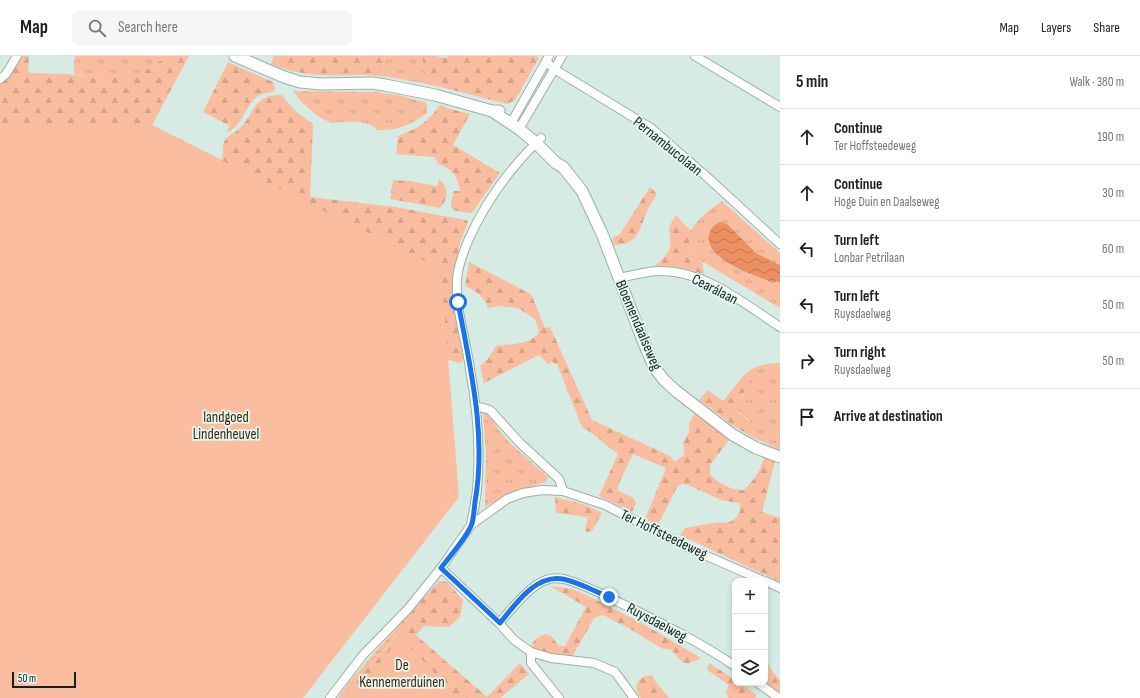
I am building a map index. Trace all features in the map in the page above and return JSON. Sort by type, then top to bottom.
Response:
[{"type":"street","points":[[0,79],[6,74],[17,56]]},
{"type":"street","name":"Bloemendaalseweg","points":[[234,56],[284,77],[300,82],[321,84],[372,83],[435,96],[492,111],[517,124],[538,140],[549,145],[560,158],[564,167],[573,178],[587,201],[654,367],[664,380],[676,391],[733,435],[756,448],[780,457]]},
{"type":"street","points":[[517,124],[562,56]]},
{"type":"street","points":[[695,56],[780,107]]},
{"type":"street","points":[[517,124],[547,59]]},
{"type":"street","name":"Pernambucolaan","points":[[547,59],[554,69],[651,128],[780,244]]},
{"type":"street","name":"Ter Hoffsteedeweg","points":[[472,525],[478,490],[479,448],[476,406],[458,302],[457,278],[462,254],[477,220],[503,179],[521,157],[538,140]]},
{"type":"street","name":"Cearálaan","points":[[619,278],[658,271],[687,274],[707,281],[780,327]]},
{"type":"street","points":[[476,406],[490,410],[520,443],[559,479],[563,491]]},
{"type":"street","name":"Ter Hoffsteedeweg","points":[[330,698],[363,655],[408,609],[441,568],[472,525],[508,499],[518,495],[542,490],[563,491],[605,505],[691,549],[758,578]]},
{"type":"street","points":[[441,568],[500,623],[514,640],[531,652],[550,658],[594,663],[615,672],[634,698]]},
{"type":"street","name":"Ruysdaelweg","points":[[500,623],[521,599],[536,585],[549,579],[563,579],[609,597],[660,622],[732,664]]},
{"type":"street","name":"Ter Hoffsteedeweg","points":[[768,582],[780,588]]},
{"type":"street","points":[[531,652],[531,663],[559,698]]},
{"type":"street","points":[[762,686],[779,698]]},
{"type":"green space","points":[[20,56],[29,56],[28,72],[31,73],[69,74],[98,78],[111,74],[127,79],[136,77],[167,56],[189,56],[152,125],[222,160],[225,140],[244,124],[255,106],[265,98],[282,95],[294,110],[313,124],[310,197],[395,207],[466,220],[468,222],[459,248],[454,280],[456,318],[464,357],[462,362],[460,363],[449,360],[0,151],[0,84],[13,70]]},
{"type":"green space","points":[[75,56],[167,56],[136,77],[127,79],[114,75],[98,78],[74,74]]},
{"type":"green space","points":[[274,56],[385,56],[384,64],[378,73],[370,75],[335,75],[303,73],[282,68],[271,64]]},
{"type":"green space","points":[[385,56],[423,56],[427,77],[437,86],[390,77],[369,75],[379,71],[384,63]]},
{"type":"green space","points":[[423,56],[447,58],[449,56],[536,56],[539,58],[515,100],[507,104],[437,86],[427,78],[423,66]]},
{"type":"green space","points":[[228,62],[273,82],[275,89],[273,92],[258,96],[250,105],[240,122],[231,130],[226,132],[230,126],[203,112]]},
{"type":"green space","points":[[293,91],[376,92],[398,95],[427,103],[427,113],[404,126],[384,130],[377,130],[370,125],[360,122],[332,123],[311,110]]},
{"type":"green space","points":[[440,105],[470,114],[453,145],[500,173],[472,213],[456,211],[451,207],[454,191],[460,191],[458,181],[451,171],[438,164],[435,157],[396,154],[398,136],[422,124]]},
{"type":"green space","name":"landgoed Lindenheuvel","points":[[0,124],[152,126],[441,269],[459,497],[303,698],[0,698]]},
{"type":"green space","points":[[393,180],[437,186],[439,180],[443,183],[446,189],[447,193],[445,201],[440,208],[390,199]]},
{"type":"green space","points":[[650,187],[657,194],[648,209],[637,235],[622,245],[614,245],[611,240],[620,234]]},
{"type":"green space","points":[[722,201],[780,253],[780,265],[756,253],[726,224],[721,222],[712,249],[719,256],[741,270],[774,283],[778,281],[780,283],[780,308],[700,260],[692,251],[688,238],[690,232],[705,214]]},
{"type":"green space","points":[[676,215],[691,231],[689,243],[693,252],[702,261],[704,274],[681,268],[655,266],[668,252],[670,246],[669,228]]},
{"type":"green space","points":[[469,262],[531,294],[545,328],[550,327],[592,420],[670,456],[675,462],[685,454],[683,451],[685,450],[683,445],[689,432],[689,424],[695,413],[729,440],[710,465],[710,474],[730,488],[744,490],[759,471],[764,457],[775,461],[762,512],[780,518],[780,582],[680,535],[685,528],[732,521],[740,512],[739,503],[721,500],[688,485],[681,484],[677,487],[658,525],[645,519],[666,468],[633,454],[617,490],[633,498],[636,503],[632,512],[599,496],[618,454],[582,427],[557,364],[552,362],[548,364],[539,355],[484,383],[480,366],[488,359],[496,346],[526,342],[536,336],[539,332],[535,319],[518,308],[499,306],[488,308],[487,304],[480,295],[465,286]]},
{"type":"green space","points":[[780,363],[780,450],[752,437],[752,423],[735,408],[748,388],[750,380],[749,377],[744,375],[752,369],[761,366]]},
{"type":"green space","points":[[744,375],[749,377],[751,381],[736,405],[739,413],[750,421],[752,425],[752,437],[731,424],[699,400],[708,390],[723,401]]},
{"type":"green space","points":[[482,403],[499,430],[510,443],[548,477],[545,482],[504,496],[485,507],[486,453]]},
{"type":"green space","points":[[555,497],[586,505],[602,513],[592,531],[587,532],[585,530],[588,517],[556,513]]},
{"type":"green space","points":[[439,581],[447,582],[463,600],[460,617],[449,627],[424,626],[416,635],[487,697],[520,663],[529,674],[500,698],[344,698],[370,665],[397,636],[393,632]]},
{"type":"green space","points":[[550,586],[572,589],[584,594],[638,621],[701,658],[690,663],[682,662],[668,649],[663,649],[603,615],[594,618],[572,657],[533,650],[533,642],[546,634],[552,637],[559,646],[565,646],[586,607]]},
{"type":"green space","points":[[393,632],[397,635],[370,665],[344,698],[338,698],[350,681]]},
{"type":"green space","name":"De Kennemerduinen","points":[[401,637],[458,698],[351,698]]},
{"type":"green space","points":[[709,663],[732,678],[732,686],[744,686],[757,695],[755,698],[728,698],[726,692],[729,685],[707,670]]},
{"type":"green space","points":[[768,664],[780,680],[780,695],[766,686],[768,686]]},
{"type":"green space","points":[[652,675],[669,698],[641,698],[638,694],[637,686],[640,680]]},
{"type":"water","points":[[721,222],[727,224],[756,253],[780,265],[780,283],[777,281],[774,283],[733,266],[715,252],[710,244],[709,235],[713,227]]},
{"type":"route","points":[[458,302],[476,406],[479,448],[478,490],[472,525],[441,568],[500,623],[521,599],[536,585],[545,580],[554,578],[563,579],[609,597]]}]
